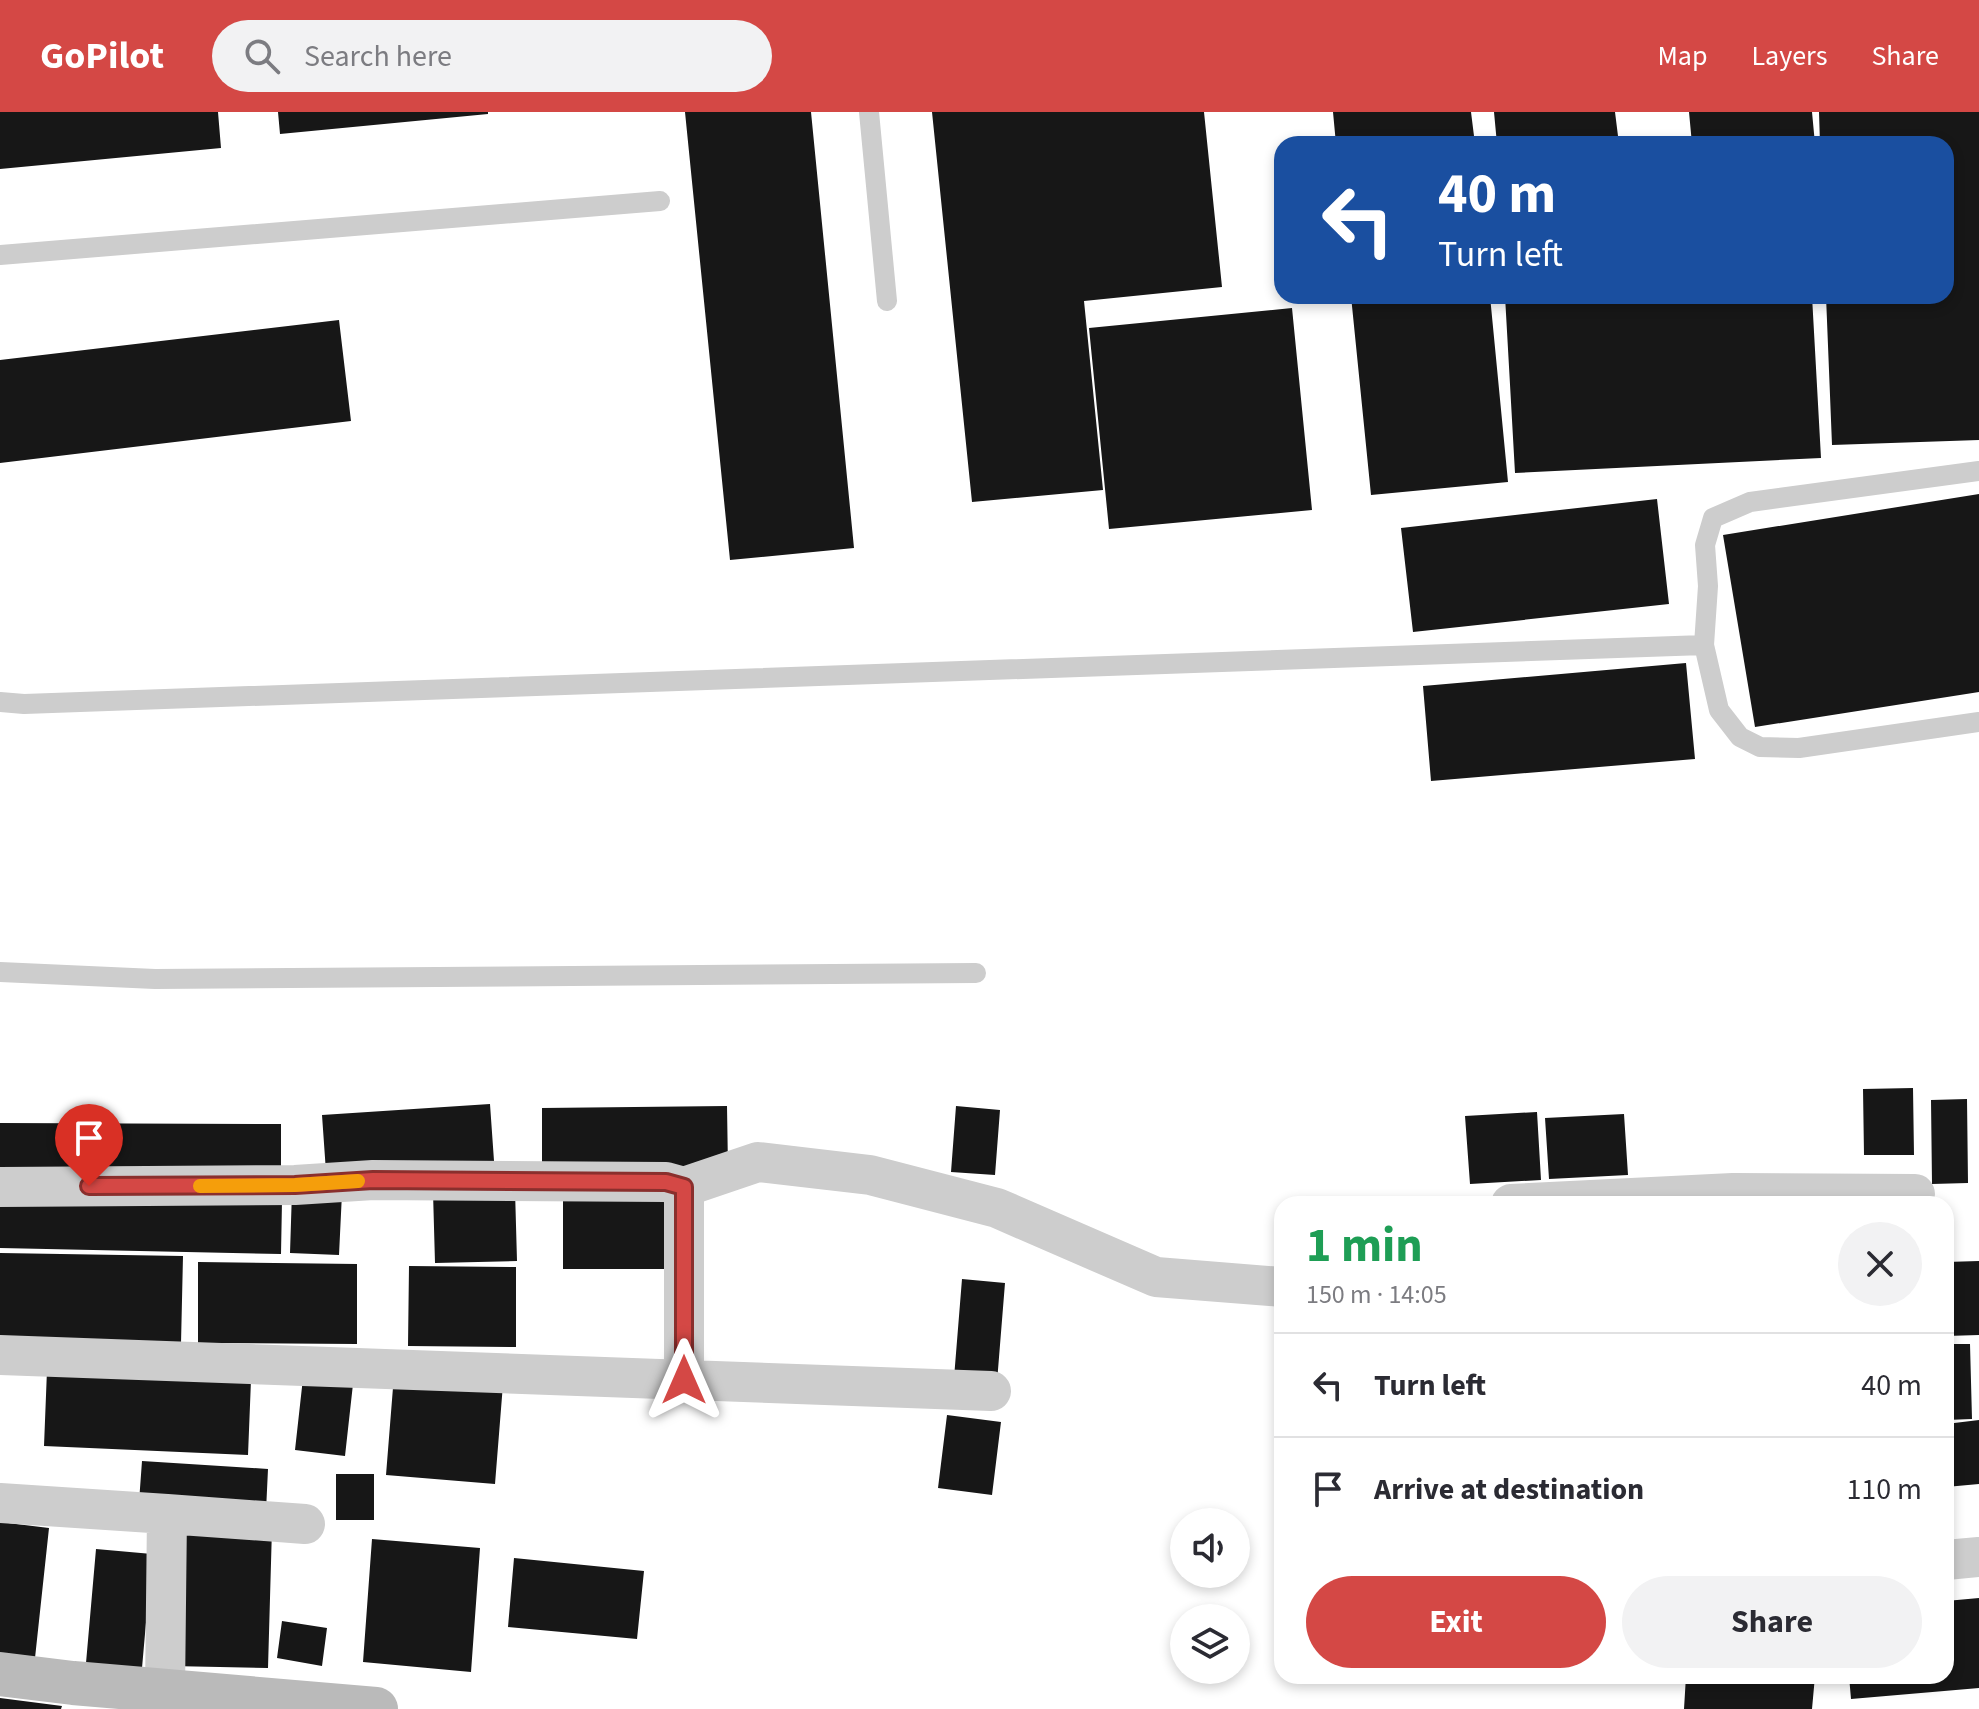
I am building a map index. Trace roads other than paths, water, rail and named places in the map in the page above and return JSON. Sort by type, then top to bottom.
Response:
[{"type":"street","points":[[0,1187],[295,1185],[373,1180],[666,1182],[684,1187],[758,1162],[870,1175],[997,1208],[1156,1277],[1274,1286]]},
{"type":"street","points":[[684,1187],[684,1380]]},
{"type":"street","points":[[1672,1196],[1733,1193],[1915,1194]]},
{"type":"street","points":[[0,1355],[991,1391]]},
{"type":"street","points":[[0,1503],[305,1524]]},
{"type":"street","points":[[165,1692],[167,1514]]},
{"type":"street","points":[[1954,1559],[1979,1557]]},
{"type":"street","points":[[0,1674],[165,1692],[212,1702],[353,1708]]},
{"type":"lane","points":[[869,112],[887,301]]},
{"type":"lane","points":[[0,255],[660,201]]},
{"type":"lane","points":[[1979,471],[1750,502],[1713,518],[1705,545],[1708,586],[1704,645],[1719,710],[1740,737],[1760,747],[1799,748],[1979,722]]},
{"type":"lane","points":[[0,702],[24,704],[1704,645]]},
{"type":"lane","points":[[0,972],[155,979],[976,973]]}]
